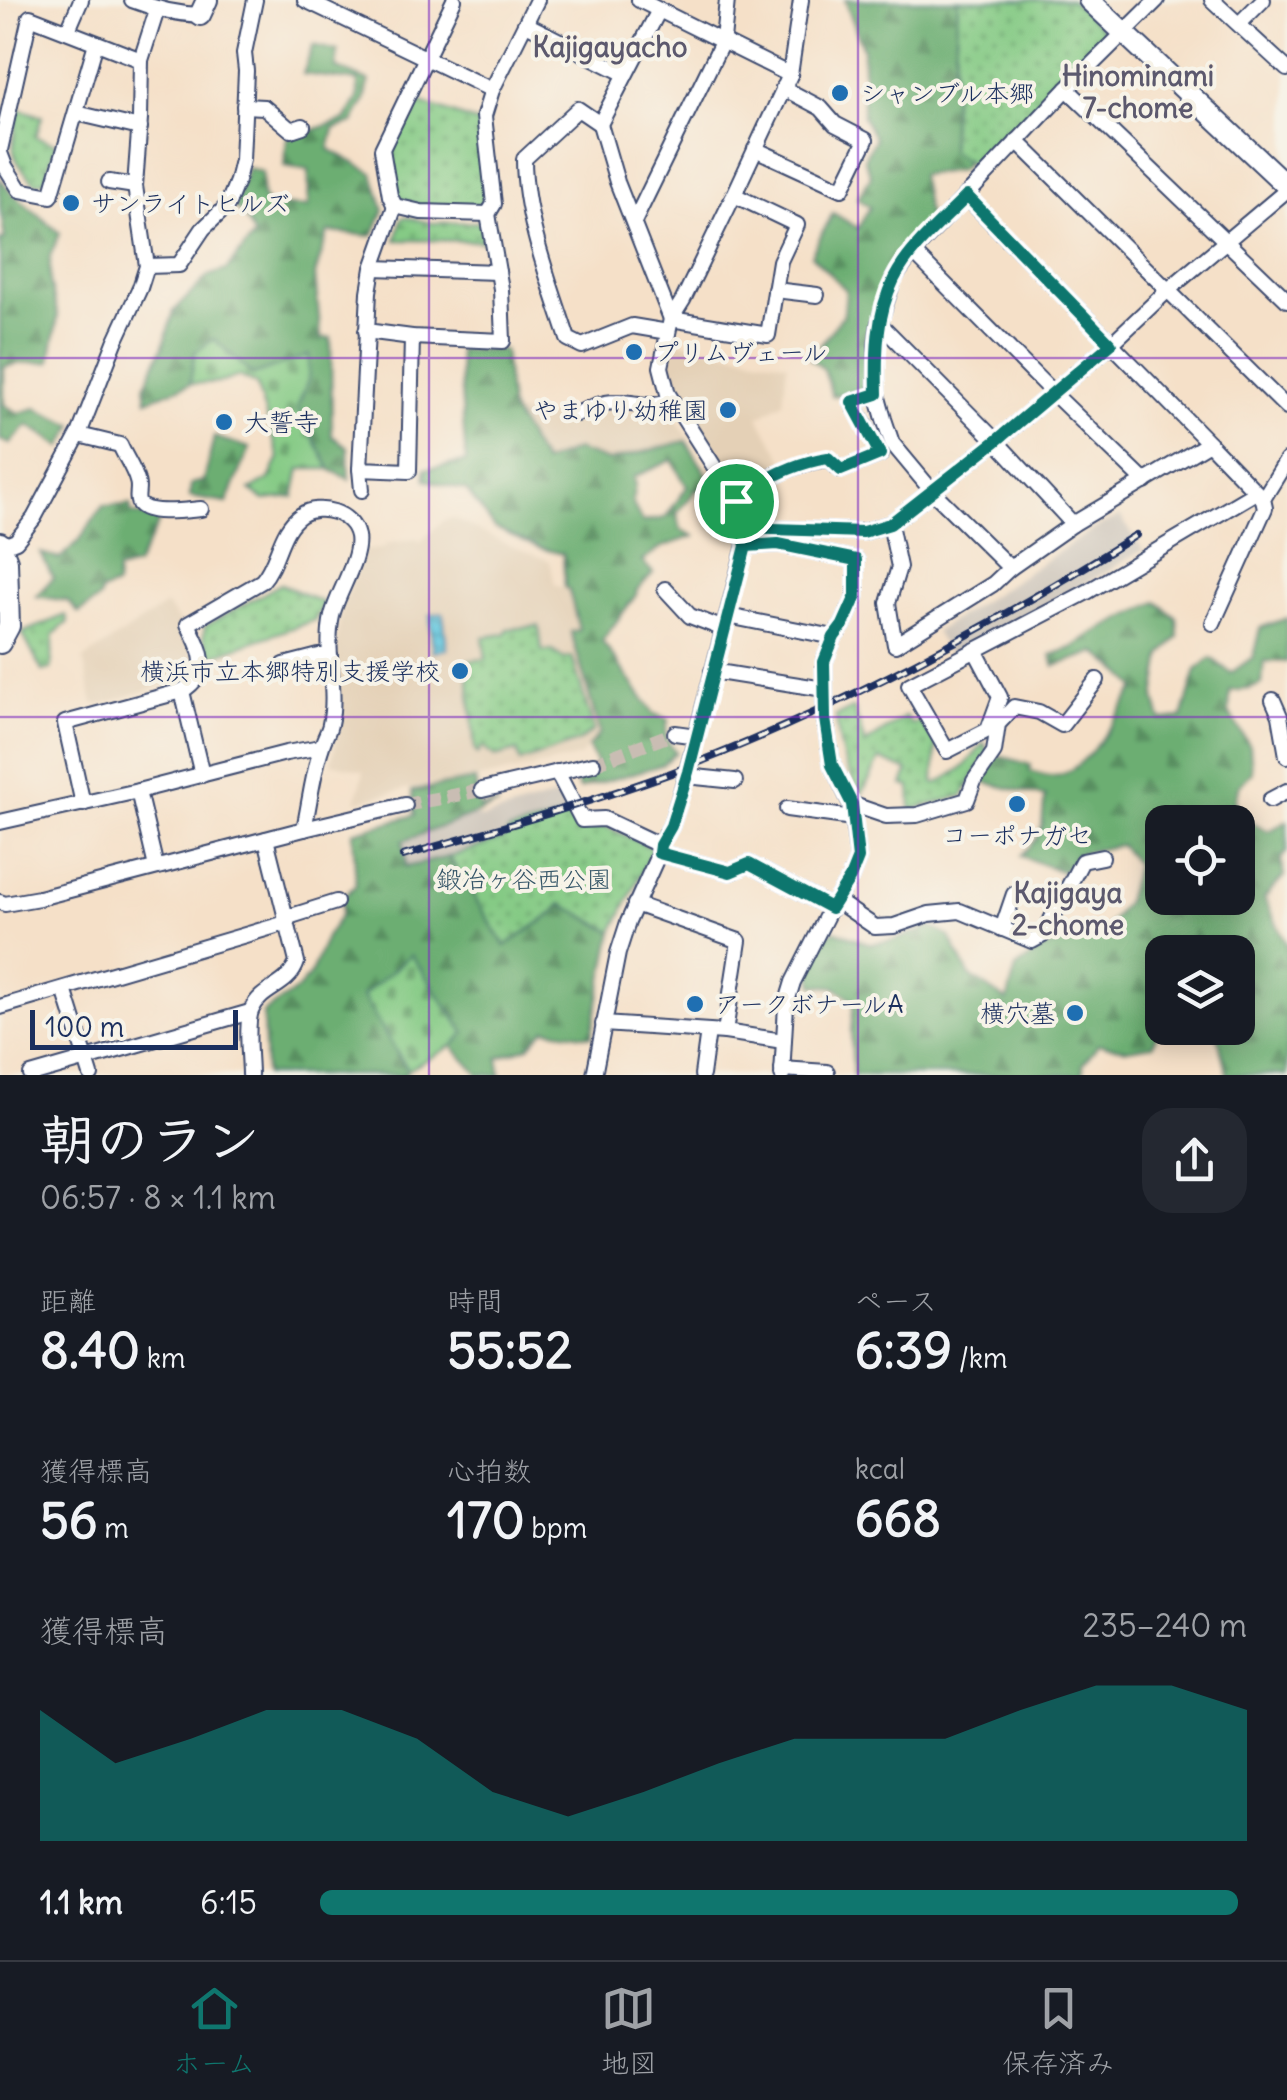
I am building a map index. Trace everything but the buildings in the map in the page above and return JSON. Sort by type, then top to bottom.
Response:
[{"type":"street","points":[[68,30],[81,0]]},
{"type":"street","points":[[132,0],[158,10],[203,7]]},
{"type":"street","points":[[147,266],[179,265],[203,229],[227,206],[242,160],[244,54],[255,0]]},
{"type":"street","points":[[305,0],[492,90]]},
{"type":"street","points":[[362,490],[368,292],[394,206],[382,150],[454,0]]},
{"type":"street","points":[[366,331],[412,338],[502,341],[501,289],[488,214],[494,204],[484,116],[492,90],[537,0]]},
{"type":"street","points":[[639,0],[724,40],[787,81],[835,124],[866,140],[842,190],[756,148]]},
{"type":"street","points":[[634,222],[724,40],[727,0]]},
{"type":"street","points":[[594,1075],[618,953],[671,826],[746,546],[736,501],[671,400],[662,367],[669,326],[787,81],[801,0]]},
{"type":"street","points":[[743,528],[863,532],[890,524],[1111,344],[1287,188],[1089,0]]},
{"type":"street","points":[[1010,568],[932,490],[892,443],[877,394],[879,322],[894,278],[913,252],[1156,0]]},
{"type":"street","points":[[1212,0],[1287,70]]},
{"type":"street","points":[[1239,24],[1263,0]]},
{"type":"street","points":[[0,643],[9,626],[7,561],[1,544],[16,541],[34,518],[78,435],[147,266],[135,186],[141,60],[158,10]]},
{"type":"street","points":[[600,124],[659,10]]},
{"type":"street","points":[[96,42],[51,196],[20,190],[0,152],[30,17],[68,30],[141,60]]},
{"type":"street","points":[[526,24],[625,74]]},
{"type":"street","points":[[1067,89],[1287,300]]},
{"type":"street","points":[[244,106],[264,108],[291,130],[303,126]]},
{"type":"street","points":[[669,326],[600,124],[578,110],[524,159],[524,184],[548,276],[568,339],[582,346],[632,326],[768,335],[780,261],[797,225],[734,194]]},
{"type":"street","points":[[76,114],[140,128]]},
{"type":"street","points":[[1018,140],[1287,408]]},
{"type":"street","points":[[109,182],[135,186]]},
{"type":"street","points":[[967,196],[1259,496],[1265,508],[1214,622]]},
{"type":"street","points":[[394,206],[421,212],[488,214]]},
{"type":"street","points":[[913,252],[1145,482]]},
{"type":"street","points":[[374,268],[498,272]]},
{"type":"street","points":[[775,290],[810,291]]},
{"type":"street","points":[[879,322],[1073,524]]},
{"type":"street","points":[[360,469],[409,470],[412,338]]},
{"type":"street","points":[[736,501],[756,485],[808,461],[828,458],[841,470],[880,454],[852,402],[877,394]]},
{"type":"street","points":[[577,414],[595,405],[614,402],[659,406],[671,400]]},
{"type":"street","points":[[78,435],[120,445],[138,482],[137,500],[141,506],[165,511],[201,509]]},
{"type":"street","points":[[890,524],[900,567],[888,603],[896,645],[992,584],[1073,524],[1208,443]]},
{"type":"street","points":[[976,650],[1000,696],[988,730],[947,751],[909,685],[1259,496],[1287,460]]},
{"type":"street","points":[[83,804],[66,723],[182,690],[195,682],[202,667],[200,648],[188,624],[262,581],[271,571],[293,522],[303,513],[318,509],[332,511],[351,523],[357,535],[356,550],[332,616],[330,724],[321,747],[304,829]]},
{"type":"street","points":[[746,546],[778,544],[856,560],[856,596],[824,662],[824,689],[832,765],[852,811],[858,858],[793,982],[786,1005],[783,1041],[782,1072],[827,1072]]},
{"type":"street","points":[[666,589],[690,616],[834,637]]},
{"type":"street","points":[[284,666],[330,656]]},
{"type":"street","points":[[712,671],[824,689]]},
{"type":"street","points":[[788,809],[917,815],[967,800],[974,781],[994,752],[998,724],[1014,707],[1039,712],[1062,724],[1096,680]]},
{"type":"street","points":[[182,690],[202,775]]},
{"type":"street","points":[[1274,700],[1287,756]]},
{"type":"street","points":[[675,733],[697,736]]},
{"type":"street","points":[[0,822],[321,747]]},
{"type":"street","points":[[482,790],[594,764]]},
{"type":"street","points":[[557,772],[582,820],[604,819],[659,849],[730,872],[749,864],[875,927],[894,926],[929,914],[960,912],[1032,941],[1043,935],[1082,861],[1102,857]]},
{"type":"street","points":[[686,776],[735,781]]},
{"type":"street","points":[[138,791],[156,866]]},
{"type":"street","points":[[1270,800],[1287,791]]},
{"type":"street","points":[[0,902],[40,898],[405,806]]},
{"type":"street","points":[[250,1075],[250,1012],[258,1000],[293,975],[296,962],[266,839]]},
{"type":"street","points":[[1002,929],[1014,894]]},
{"type":"street","points":[[0,1007],[336,902]]},
{"type":"street","points":[[636,904],[739,941],[725,1032]]},
{"type":"street","points":[[64,989],[90,1075]]},
{"type":"street","points":[[31,1075],[250,1012]]},
{"type":"street","points":[[603,1024],[725,1032],[783,1041]]},
{"type":"street","points":[[702,1075],[708,1031]]},
{"type":"shaded area","name":"やまゆり幼稚園","points":[[674,341],[787,363],[783,402],[758,417],[786,463],[752,480],[738,492],[674,391],[670,354]]},
{"type":"shaded area","points":[[610,409],[670,410],[690,440],[608,461],[576,450],[543,463],[514,413],[574,421]]},
{"type":"shaded area","points":[[1120,516],[1143,550],[950,656],[935,632]]},
{"type":"shaded area","name":"横浜市立本郷特別支援学校","points":[[453,518],[550,561],[555,585],[569,590],[579,631],[571,633],[600,733],[580,757],[454,784],[405,789],[356,802],[364,771],[331,763],[340,724],[337,658],[343,605],[365,551],[386,548],[385,544],[417,539],[420,542],[444,520]]},
{"type":"shaded area","points":[[166,605],[181,624],[194,658],[187,678],[99,705],[93,703],[83,660]]},
{"type":"shaded area","points":[[560,795],[568,816],[509,831],[503,839],[406,867],[402,841],[472,815],[483,818]]},
{"type":"green space","points":[[845,0],[958,0],[950,150],[967,162],[960,170],[920,175],[930,225],[896,265],[878,299],[871,337],[870,389],[832,396],[824,369],[810,359],[844,313],[846,290],[811,255],[833,213],[858,228],[870,207],[858,198],[871,176],[864,158],[875,139],[863,117],[863,49]]},
{"type":"green space","points":[[958,0],[1071,0],[1110,36],[978,168],[950,151]]},
{"type":"green space","points":[[313,45],[338,51],[336,68],[369,81],[365,101],[353,123],[334,129],[329,149],[373,173],[384,210],[373,236],[328,232],[315,275],[321,338],[331,338],[332,436],[348,447],[349,479],[331,470],[297,408],[308,381],[253,375],[195,352],[190,384],[147,400],[145,386],[174,311],[208,276],[226,270],[254,236],[245,217],[234,207],[247,168],[262,172],[262,196],[268,205],[308,207],[309,170],[284,166],[287,138],[345,120],[358,98],[358,81],[303,74]]},
{"type":"green space","points":[[419,102],[478,123],[489,201],[483,209],[421,206],[399,198],[391,148]]},
{"type":"green space","points":[[19,109],[42,116],[36,137],[56,144],[45,181],[35,183],[15,157]]},
{"type":"green space","points":[[0,178],[60,233],[50,256],[50,282],[58,316],[50,362],[4,367],[4,405],[19,413],[36,408],[74,425],[62,447],[28,425],[10,444],[0,440],[0,240],[5,240]]},
{"type":"green space","points":[[402,218],[432,223],[478,222],[482,241],[396,240]]},
{"type":"green space","points":[[214,339],[253,375],[309,355],[308,380],[297,408],[330,469],[300,469],[294,497],[264,500],[250,490],[269,479],[279,458],[256,384],[239,376],[222,382],[190,384],[195,352]]},
{"type":"green space","points":[[458,350],[504,350],[510,408],[543,463],[576,450],[608,461],[686,441],[723,500],[716,505],[697,489],[677,513],[681,530],[694,536],[662,547],[642,561],[653,573],[602,641],[654,714],[668,719],[665,739],[676,752],[662,765],[579,789],[574,774],[598,766],[588,747],[600,733],[571,632],[579,630],[565,587],[563,554],[495,528],[466,490],[426,480],[425,469],[466,462]],"holes":[[[672,460],[687,487],[665,518],[642,522],[632,502],[633,477]]]},
{"type":"green space","points":[[214,437],[250,448],[227,503],[190,497],[191,484],[204,481]]},
{"type":"green space","points":[[130,505],[131,513],[160,520],[136,566],[117,571],[116,586],[101,592],[99,599],[79,613],[67,601],[36,596],[53,578],[41,553],[59,559],[79,541],[103,506]]},
{"type":"green space","points":[[281,584],[324,603],[315,620],[212,656],[203,637],[205,626]]},
{"type":"green space","points":[[1157,602],[1177,618],[1178,637],[1162,655],[1155,698],[1161,720],[1182,718],[1196,670],[1211,658],[1231,673],[1253,657],[1260,628],[1287,618],[1287,662],[1264,661],[1262,684],[1230,691],[1229,713],[1250,746],[1252,772],[1239,785],[1236,805],[1145,805],[1145,915],[1255,915],[1255,825],[1269,831],[1287,821],[1287,851],[1281,859],[1284,876],[1264,898],[1287,945],[1287,1075],[1227,1075],[1220,1045],[1255,1045],[1255,935],[1145,935],[1145,1045],[1153,1045],[1128,1049],[1098,1044],[1083,1064],[1083,1075],[853,1075],[854,1002],[835,987],[814,985],[812,977],[818,947],[834,930],[870,944],[932,927],[950,937],[969,975],[1007,1001],[1016,968],[1045,947],[1098,938],[1126,902],[1136,864],[1120,845],[1076,854],[1063,872],[1021,856],[1041,830],[1046,797],[982,782],[997,755],[1031,765],[1030,771],[1045,775],[1066,773],[1090,754],[1136,688],[1096,652],[1055,666],[1051,655],[1072,648]]},
{"type":"green space","points":[[66,615],[68,622],[54,634],[51,669],[42,671],[22,633]]},
{"type":"green space","points":[[539,626],[542,651],[553,651],[564,659],[572,657],[594,730],[578,742],[520,762],[517,751],[495,757],[482,747],[478,754],[467,661],[486,659],[483,637],[505,634],[508,629]]},
{"type":"green space","points":[[854,708],[865,744],[906,716],[912,725],[920,721],[936,743],[934,783],[964,767],[984,743],[988,751],[963,796],[911,810],[910,787],[903,785],[908,771],[880,759],[862,794],[850,775],[836,716]]},
{"type":"green space","points":[[475,780],[480,808],[499,805],[403,841],[406,867],[449,857],[505,946],[553,914],[561,904],[613,932],[591,1036],[545,1029],[528,1047],[498,1058],[501,1075],[479,1075],[452,1046],[465,1033],[411,955],[362,996],[408,1070],[405,1075],[265,1075],[263,1013],[298,989],[311,973],[326,937],[341,915],[343,897],[356,885],[353,832],[415,815],[412,791]]},
{"type":"green space","name":"鍛冶ヶ谷西公園","points":[[568,816],[584,826],[607,827],[653,848],[613,932],[562,904],[505,946],[449,857],[503,839],[509,831]]},
{"type":"green space","points":[[411,955],[465,1033],[452,1046],[408,1070],[362,996]]},
{"type":"water","points":[[443,613],[447,649],[433,651],[430,615]]},
{"type":"tunnel","points":[[593,764],[675,733]]},
{"type":"tunnel","points":[[405,805],[482,790]]},
{"type":"railway","points":[[403,856],[638,785],[792,723],[967,635],[1136,535]]},
{"type":"place","name":"シャンブル本郷","points":[[840,93]]},
{"type":"place","name":"サンライトヒルズ","points":[[71,203]]},
{"type":"place","name":"プリムヴェール","points":[[634,352]]},
{"type":"place","name":"やまゆり幼稚園","points":[[728,410]]},
{"type":"place","name":"大誓寺","points":[[224,422]]},
{"type":"place","name":"横浜市立本郷特別支援学校","points":[[460,671]]},
{"type":"place","name":"コーポナガセ","points":[[1017,804]]},
{"type":"place","name":"アークボナールA","points":[[695,1004]]},
{"type":"place","name":"横穴墓","points":[[1075,1013]]},
{"type":"district","name":"Kajigayacho","points":[[610,47]]},
{"type":"district","name":"Hinominami 7-chome","points":[[1138,92]]},
{"type":"district","name":"Kajigaya 2-chome","points":[[1068,909]]},
{"type":"route","points":[[736,501],[746,546],[688,772],[659,853],[730,872],[749,864],[831,908],[858,858],[852,804],[832,765],[825,719],[824,662],[856,596],[856,560],[778,544],[746,546],[743,528],[863,532],[890,524],[1111,344],[967,196],[913,252],[894,278],[879,322],[877,394],[852,402],[880,454],[841,470],[828,458],[808,461],[756,485],[736,501]]}]
